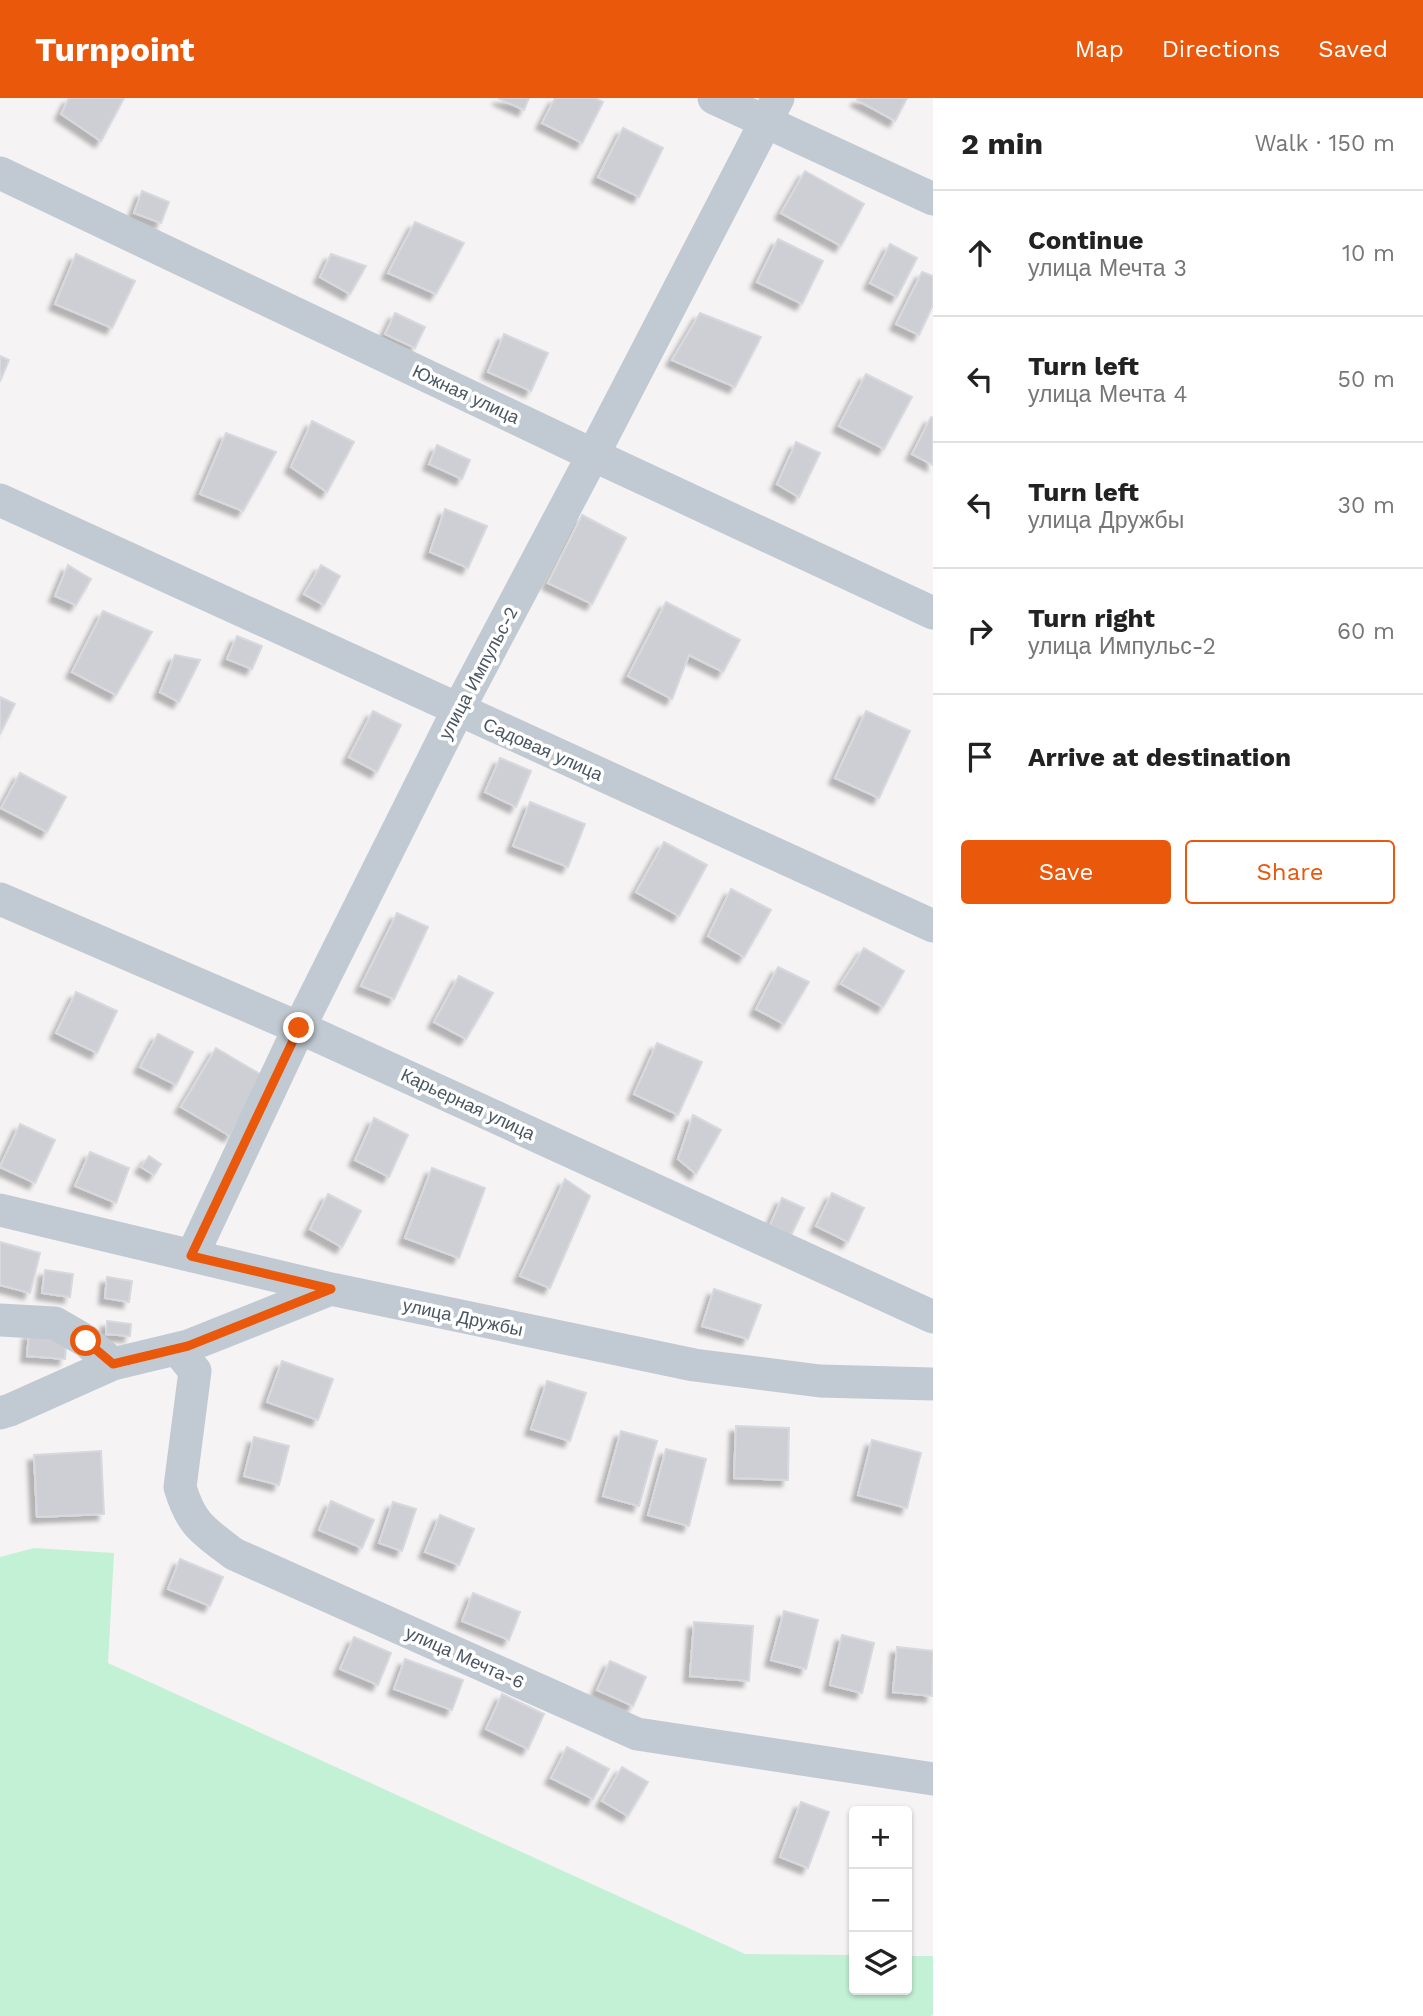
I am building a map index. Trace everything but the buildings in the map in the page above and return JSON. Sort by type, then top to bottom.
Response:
[{"type":"street","points":[[714,98],[772,110],[933,199]]},
{"type":"street","name":"улица Импульс-2","points":[[191,1256],[299,1028],[458,710],[772,110]]},
{"type":"street","name":"Южная улица","points":[[0,173],[593,455],[933,613]]},
{"type":"street","name":"Садовая улица","points":[[0,500],[933,926]]},
{"type":"street","name":"Карьерная улица","points":[[0,899],[299,1028],[933,1317]]},
{"type":"street","name":"улица Дружбы","points":[[0,1210],[331,1289],[694,1365],[820,1381],[933,1384]]},
{"type":"street","points":[[0,1413],[113,1364],[177,1349],[331,1289]]},
{"type":"street","points":[[0,1321],[55,1323],[86,1341],[113,1364]]},
{"type":"street","name":"улица Мечта-6","points":[[177,1349],[195,1371],[180,1487],[186,1505],[200,1528],[234,1554],[637,1734],[933,1779]]},
{"type":"green space","points":[[34,1548],[114,1553],[108,1663],[745,1954],[849,1955],[849,1995],[912,1995],[912,1956],[933,1956],[933,2014],[0,2016],[0,1557]]},
{"type":"route","points":[[86,1341],[113,1364],[188,1346],[331,1289],[191,1256],[299,1028]]}]
